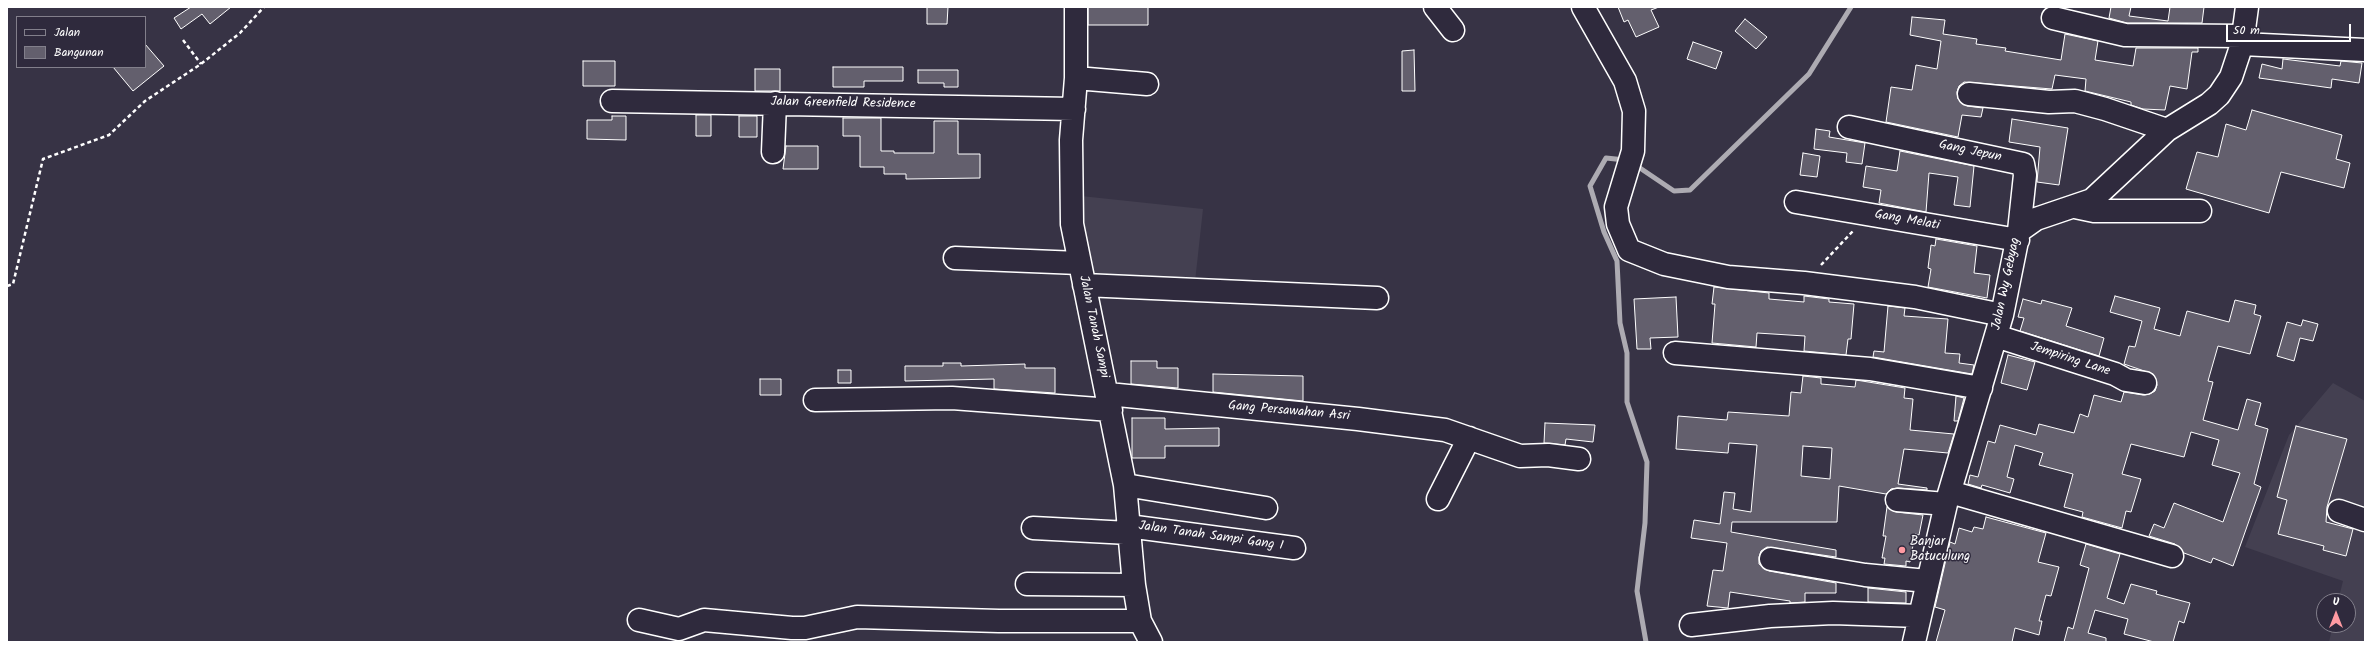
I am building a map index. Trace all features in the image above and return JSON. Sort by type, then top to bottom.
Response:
[{"type":"street","name":"Jalan Tanah Sampi","points":[[1076,7],[1076,78],[1071,140],[1070,190],[1072,224],[1125,485],[1134,585],[1140,621],[1151,642]]},
{"type":"street","points":[[1435,7],[1453,30]]},
{"type":"street","points":[[1583,7],[1625,81],[1634,111],[1634,151],[1616,207],[1618,224],[1629,250],[1664,264],[1728,276],[1804,283],[1915,297],[2002,314]]},
{"type":"street","name":"Jalan Wy Gebyag","points":[[1914,642],[1926,581],[1948,498],[1982,388],[2002,314],[2018,235],[2026,224],[2036,219],[2092,200],[2103,192],[2166,130],[2208,104],[2219,95],[2231,77],[2242,40],[2247,7]]},
{"type":"street","points":[[2053,18],[2125,35],[2242,40],[2365,50]]},
{"type":"street","points":[[1076,78],[1147,84]]},
{"type":"street","points":[[1969,94],[2049,102],[2075,101],[2105,109],[2166,130]]},
{"type":"street","name":"Jalan Greenfield Residence","points":[[612,101],[1074,109]]},
{"type":"street","points":[[773,152],[774,103]]},
{"type":"street","name":"Gang Jepun","points":[[1850,127],[2020,162],[2023,164],[2025,175],[2018,235]]},
{"type":"street","name":"Gang Melati","points":[[1796,202],[2018,235]]},
{"type":"street","points":[[2074,207],[2094,211],[2200,211]]},
{"type":"street","points":[[955,258],[1079,263]]},
{"type":"street","points":[[1084,285],[1377,298]]},
{"type":"street","name":"Jempiring Lane","points":[[1996,336],[2115,374],[2126,380],[2145,383]]},
{"type":"street","points":[[1675,352],[1870,369],[1982,388]]},
{"type":"street","name":"Gang Persawahan Asri","points":[[815,400],[952,398],[1109,402],[1358,419],[1445,430],[1520,456],[1548,455],[1578,459]]},
{"type":"street","points":[[1438,499],[1469,438]]},
{"type":"street","points":[[1125,485],[1266,508]]},
{"type":"street","points":[[1897,500],[1948,498],[2172,556]]},
{"type":"street","points":[[2339,511],[2365,520]]},
{"type":"street","name":"Jalan Tanah Sampi Gang I","points":[[1033,528],[1129,529],[1294,548]]},
{"type":"street","points":[[1771,559],[1865,575],[1926,581]]},
{"type":"street","points":[[1027,584],[1134,585]]},
{"type":"street","points":[[1692,625],[1770,616],[1833,613],[1918,616]]},
{"type":"street","points":[[639,620],[680,629],[704,620],[805,628],[856,617],[998,621],[1140,621]]},
{"type":"path","points":[[7,286],[13,284],[43,159],[109,135],[145,101],[201,64],[240,33],[264,7]]},
{"type":"path","points":[[183,40],[201,64]]},
{"type":"path","points":[[1804,283],[1869,214]]},
{"type":"shaded area","points":[[1081,196],[1203,209],[1193,300],[1087,293]]},
{"type":"shaded area","points":[[2333,383],[2365,401],[2365,642],[2329,642],[2331,633],[2356,633],[2356,593],[2340,593],[2343,581],[2245,547],[2289,435]]},
{"type":"building","points":[[191,7],[231,7],[210,24],[202,14],[181,29],[174,18]]},
{"type":"building","points":[[927,7],[948,7],[947,24],[927,24]]},
{"type":"building","points":[[1088,7],[1148,7],[1148,25],[1088,25]]},
{"type":"building","points":[[1618,7],[1659,7],[1651,10],[1659,27],[1636,37],[1628,20],[1624,22]]},
{"type":"building","points":[[2111,7],[2131,7],[2129,16],[2168,21],[2170,7],[2204,7],[2202,23],[2127,23],[2109,18]]},
{"type":"building","points":[[1912,17],[1945,20],[1943,34],[1977,39],[1976,44],[2006,48],[2005,51],[2061,60],[2065,34],[2098,41],[2095,60],[2133,66],[2136,48],[2198,48],[2198,52],[2192,52],[2187,89],[2170,86],[2165,110],[2143,109],[2131,105],[2131,102],[2085,91],[2086,79],[2055,75],[2052,89],[1964,82],[1959,86],[1957,92],[1958,99],[1967,106],[1983,108],[1981,117],[1962,115],[1958,137],[1886,122],[1891,87],[1912,90],[1916,65],[1937,69],[1941,41],[1910,35]]},
{"type":"building","points":[[1745,19],[1767,37],[1756,49],[1735,31]]},
{"type":"building","points":[[1693,42],[1722,52],[1716,69],[1687,59]]},
{"type":"building","points":[[146,45],[164,66],[133,91],[114,68],[146,68]]},
{"type":"building","points":[[1414,50],[1415,91],[1402,91],[1402,51]]},
{"type":"building","points":[[2283,59],[2340,66],[2341,61],[2362,63],[2359,83],[2332,79],[2331,88],[2259,78],[2262,64],[2282,69]]},
{"type":"building","points":[[583,61],[615,61],[615,86],[583,86]]},
{"type":"building","points":[[833,67],[903,67],[903,81],[864,81],[864,87],[833,87]]},
{"type":"building","points":[[755,69],[780,69],[780,91],[755,91]]},
{"type":"building","points":[[918,70],[958,70],[958,87],[944,87],[944,83],[918,83]]},
{"type":"building","points":[[2252,110],[2342,135],[2336,159],[2350,163],[2344,188],[2281,172],[2269,213],[2186,189],[2197,152],[2218,157],[2226,124],[2246,130]]},
{"type":"building","points":[[696,115],[711,115],[711,136],[696,136]]},
{"type":"building","points":[[612,116],[626,116],[626,140],[587,139],[587,120],[612,120]]},
{"type":"building","points":[[739,116],[757,116],[757,137],[739,137]]},
{"type":"building","points":[[843,118],[881,118],[881,151],[894,151],[894,153],[934,153],[934,121],[958,121],[958,154],[980,154],[980,178],[906,179],[906,174],[884,174],[884,167],[860,167],[860,136],[843,136]]},
{"type":"building","points":[[2012,119],[2068,128],[2059,185],[2037,182],[2040,147],[2009,142]]},
{"type":"building","points":[[1816,129],[1830,131],[1829,137],[1865,143],[1862,164],[1846,162],[1847,153],[1814,149]]},
{"type":"building","points":[[786,146],[818,146],[818,169],[783,169]]},
{"type":"building","points":[[1900,151],[1974,166],[1970,207],[1954,205],[1958,177],[1929,173],[1926,212],[1879,203],[1881,190],[1863,187],[1866,166],[1897,171]]},
{"type":"building","points":[[1803,153],[1820,156],[1817,177],[1800,175]]},
{"type":"building","points":[[1936,239],[1977,246],[1974,273],[1990,275],[1987,298],[1928,287],[1931,269],[1928,268],[1931,245],[1935,246]]},
{"type":"building","points":[[1714,287],[1769,293],[1769,299],[1804,302],[1804,296],[1829,299],[1829,302],[1854,304],[1851,339],[1848,339],[1846,355],[1804,351],[1805,336],[1757,333],[1756,347],[1712,343],[1715,304],[1712,304]]},
{"type":"building","points":[[2115,296],[2160,308],[2154,329],[2180,336],[2187,311],[2229,322],[2235,300],[2256,305],[2254,314],[2261,316],[2250,354],[2218,346],[2208,381],[2213,382],[2203,420],[2238,430],[2247,399],[2261,403],[2255,425],[2268,429],[2254,484],[2261,487],[2233,566],[2213,558],[2211,563],[2184,553],[2175,544],[2149,536],[2154,524],[2164,528],[2174,503],[2223,522],[2240,473],[2212,465],[2219,440],[2191,432],[2184,457],[2131,444],[2122,474],[2141,479],[2131,512],[2126,511],[2122,528],[2082,517],[2083,512],[2064,507],[2073,474],[2039,465],[2043,453],[2015,445],[2007,477],[2014,479],[2010,493],[1982,485],[1981,488],[1968,484],[1970,475],[1978,477],[1988,441],[1995,443],[2000,425],[2036,435],[2039,424],[2074,433],[2080,414],[2088,417],[2094,395],[2121,402],[2124,392],[2143,395],[2150,394],[2155,391],[2157,385],[2153,374],[2124,364],[2129,346],[2135,347],[2142,321],[2110,312]]},
{"type":"building","points":[[1676,297],[1678,337],[1650,338],[1651,349],[1637,349],[1634,299]]},
{"type":"building","points":[[2023,299],[2041,304],[2042,300],[2072,308],[2066,326],[2104,338],[2099,356],[2020,331],[2024,318],[2018,317]]},
{"type":"building","points":[[1888,306],[1905,308],[1904,316],[1948,319],[1945,353],[1960,354],[1959,363],[1974,365],[1972,374],[1873,357],[1874,351],[1884,352]]},
{"type":"building","points":[[2303,320],[2318,324],[2313,341],[2300,338],[2294,361],[2277,356],[2287,322],[2301,326]]},
{"type":"building","points":[[2008,355],[2035,362],[2027,390],[2001,383]]},
{"type":"building","points":[[1131,361],[1157,361],[1157,368],[1178,368],[1178,388],[1131,384]]},
{"type":"building","points":[[943,363],[961,363],[961,366],[1025,364],[1025,368],[1055,368],[1055,393],[994,389],[994,379],[905,381],[905,366],[943,366]]},
{"type":"building","points":[[838,370],[851,370],[851,383],[838,383]]},
{"type":"building","points":[[1213,374],[1303,376],[1303,401],[1213,392]]},
{"type":"building","points":[[1803,376],[1821,378],[1821,384],[1855,387],[1856,380],[1905,388],[1904,398],[1913,399],[1910,430],[1954,434],[1948,453],[1904,449],[1898,484],[1927,488],[1927,490],[1898,488],[1891,489],[1886,494],[1839,486],[1837,522],[1732,522],[1731,532],[1836,550],[1836,557],[1767,547],[1761,551],[1759,564],[1769,571],[1836,583],[1836,593],[1805,593],[1805,602],[1790,603],[1790,601],[1730,592],[1728,608],[1707,606],[1713,570],[1723,571],[1727,543],[1691,538],[1694,520],[1720,524],[1724,492],[1735,493],[1733,509],[1751,512],[1757,445],[1729,443],[1728,453],[1676,449],[1678,416],[1727,420],[1728,412],[1789,416],[1791,392],[1801,393]],"holes":[[[1803,446],[1832,448],[1830,479],[1801,476]]]},
{"type":"building","points":[[760,379],[781,379],[781,395],[760,395]]},
{"type":"building","points":[[1956,396],[1964,398],[1958,421],[1954,421]]},
{"type":"building","points":[[1132,418],[1165,418],[1165,429],[1219,428],[1219,446],[1165,446],[1165,458],[1132,458]]},
{"type":"building","points":[[1545,423],[1595,425],[1593,442],[1566,439],[1565,445],[1544,443]]},
{"type":"building","points":[[2296,426],[2347,439],[2327,507],[2326,522],[2353,529],[2346,556],[2323,550],[2324,546],[2278,534],[2287,500],[2277,497]]},
{"type":"building","points":[[1887,507],[1896,512],[1923,515],[1919,535],[1915,534],[1910,562],[1906,561],[1906,566],[1884,564],[1885,558],[1882,558],[1886,536],[1883,536]]},
{"type":"building","points":[[1986,517],[2046,533],[2038,562],[2059,567],[2051,596],[2046,595],[2039,621],[2042,621],[2039,635],[2015,628],[2012,642],[1936,642],[1945,610],[1935,607],[1950,542],[1955,544],[1959,528],[1972,532],[1974,527],[1983,529]]},
{"type":"building","points":[[2086,544],[2120,554],[2107,598],[2124,604],[2131,584],[2157,591],[2156,594],[2190,603],[2184,623],[2179,621],[2173,642],[2154,642],[2124,634],[2128,619],[2095,610],[2088,633],[2106,638],[2106,642],[2064,642],[2068,627],[2073,629],[2089,568],[2080,565]]},
{"type":"building","points":[[1868,588],[1906,592],[1906,603],[1868,602]]},
{"type":"waterway","points":[[1634,164],[1674,191],[1690,190],[1809,74],[1851,7]]},
{"type":"waterway","points":[[1625,160],[1606,158],[1590,186],[1604,232],[1617,261],[1620,323],[1627,353],[1627,402],[1647,462],[1645,523],[1637,591],[1646,642]]},
{"type":"place","name":"Banjar Batuculung","points":[[1902,550]]}]
